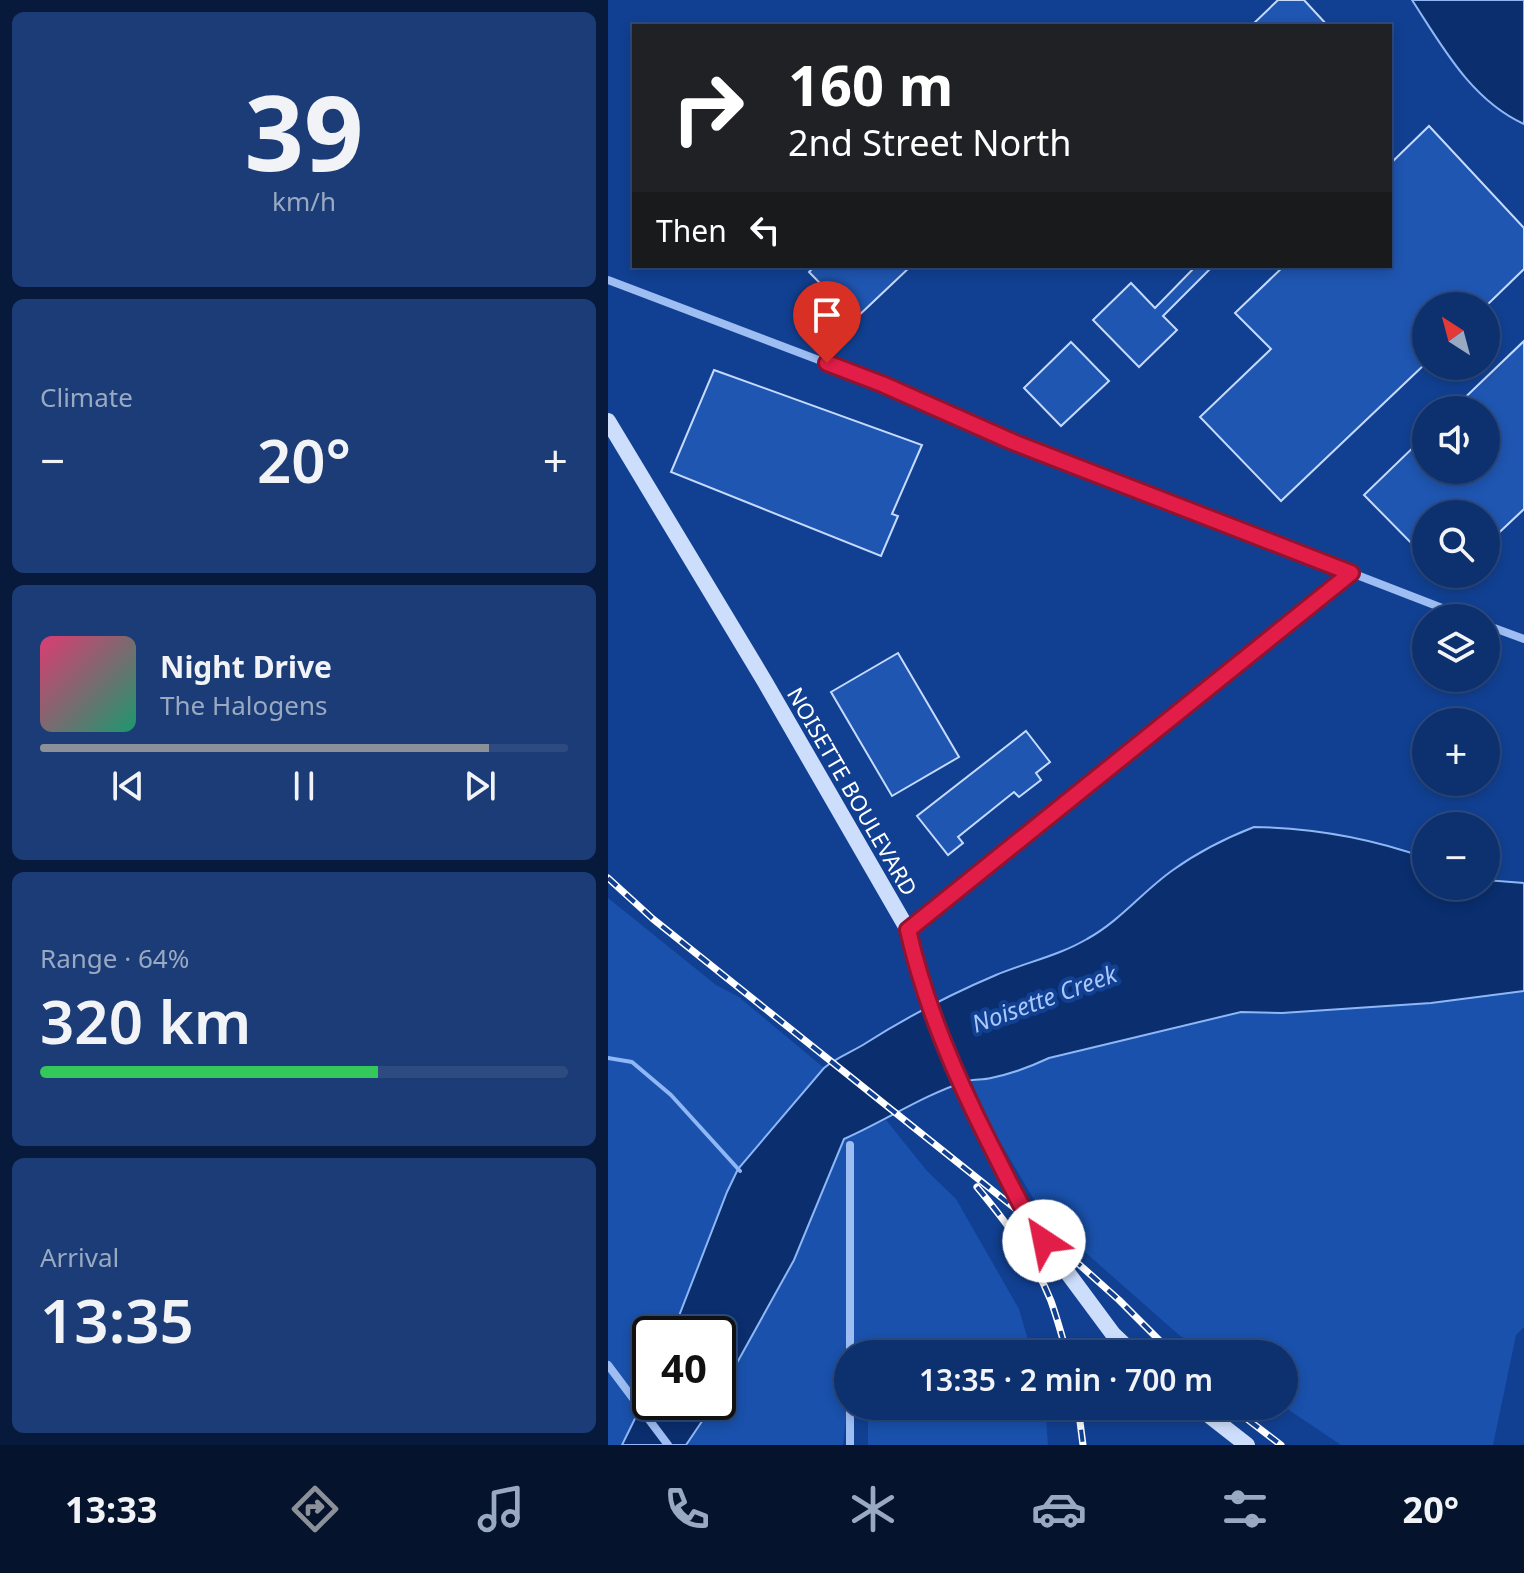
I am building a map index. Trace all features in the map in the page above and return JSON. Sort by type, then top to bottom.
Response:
[{"type":"street","points":[[608,280],[882,384],[1013,442],[1432,604]]},
{"type":"street","name":"NOISETTE BOULEVARD","points":[[608,421],[765,682],[908,930],[929,1005],[962,1089],[1027,1218],[1119,1340]]},
{"type":"street","points":[[908,930],[1351,573]]},
{"type":"street","points":[[1500,630],[1524,639]]},
{"type":"street","points":[[850,1145],[850,1340]]},
{"type":"street","points":[[608,1365],[668,1445]]},
{"type":"street","points":[[850,1420],[850,1445]]},
{"type":"street","points":[[1215,1420],[1247,1445]]},
{"type":"shaded area","points":[[608,898],[716,985],[739,997],[824,1068],[738,1169],[679,1316],[632,1316],[634,1420],[622,1445],[608,1445]]},
{"type":"shaded area","points":[[1524,991],[1524,1327],[1516,1335],[1493,1445],[1341,1445],[1298,1416],[1298,1340],[1186,1340],[1179,1335],[1043,1215],[989,1123],[971,1080],[1001,1076],[1049,1058],[1241,1012],[1282,1013],[1431,1003]]},
{"type":"shaded area","points":[[886,1120],[927,1171],[956,1199],[1019,1309],[1028,1340],[834,1340],[834,1420],[846,1420],[843,1445],[686,1445],[703,1420],[736,1420],[736,1365],[794,1260],[844,1139]]},
{"type":"shaded area","points":[[868,1420],[1046,1420],[1048,1445],[868,1445]]},
{"type":"water","points":[[1412,0],[1524,0],[1524,124],[1505,114],[1473,86]]},
{"type":"water","name":"Noisette Creek","points":[[1254,827],[1298,829],[1342,835],[1412,854],[1412,900],[1500,900],[1500,881],[1524,883],[1524,991],[1431,1003],[1282,1013],[1241,1012],[1049,1058],[1006,1074],[951,1087],[844,1139],[794,1260],[736,1365],[736,1316],[679,1316],[738,1169],[824,1068],[946,998],[1087,939],[1110,924],[1183,863]]},
{"type":"water","points":[[634,1420],[703,1420],[686,1445],[622,1445]]},
{"type":"building","points":[[1278,0],[1304,0],[1326,24],[1253,24]]},
{"type":"building","points":[[1429,126],[1524,228],[1524,269],[1500,292],[1412,292],[1412,376],[1281,501],[1200,417],[1271,349],[1235,313],[1282,268],[1392,268],[1392,162]]},
{"type":"building","points":[[813,268],[909,268],[855,319],[809,272]]},
{"type":"building","points":[[1194,268],[1211,268],[1163,316],[1177,330],[1139,367],[1093,320],[1131,283],[1155,308]]},
{"type":"building","points":[[1524,341],[1524,509],[1500,532],[1500,500],[1412,500],[1412,544],[1364,495],[1412,449],[1412,484],[1500,484],[1500,396],[1467,396],[1483,380],[1500,380],[1500,364]]},
{"type":"building","points":[[1071,342],[1109,381],[1061,426],[1024,388]]},
{"type":"building","points":[[714,370],[922,445],[892,514],[898,516],[881,556],[671,472]]},
{"type":"building","points":[[898,653],[959,757],[892,796],[831,692]]},
{"type":"building","points":[[1026,731],[1050,762],[1036,773],[1041,780],[1019,797],[1014,792],[958,837],[963,843],[948,855],[917,816]]},
{"type":"waterway","points":[[608,1058],[632,1062],[671,1095],[740,1171]]},
{"type":"railway","points":[[608,878],[653,919],[1027,1218],[1159,1340]]},
{"type":"railway","points":[[977,1187],[1028,1255],[1051,1301],[1063,1340]]},
{"type":"railway","points":[[1080,1420],[1083,1445]]},
{"type":"railway","points":[[1248,1420],[1281,1445]]},
{"type":"route","points":[[827,363],[1013,442],[1351,573],[908,930],[929,1005],[962,1089],[1027,1218],[1044,1241]]}]
